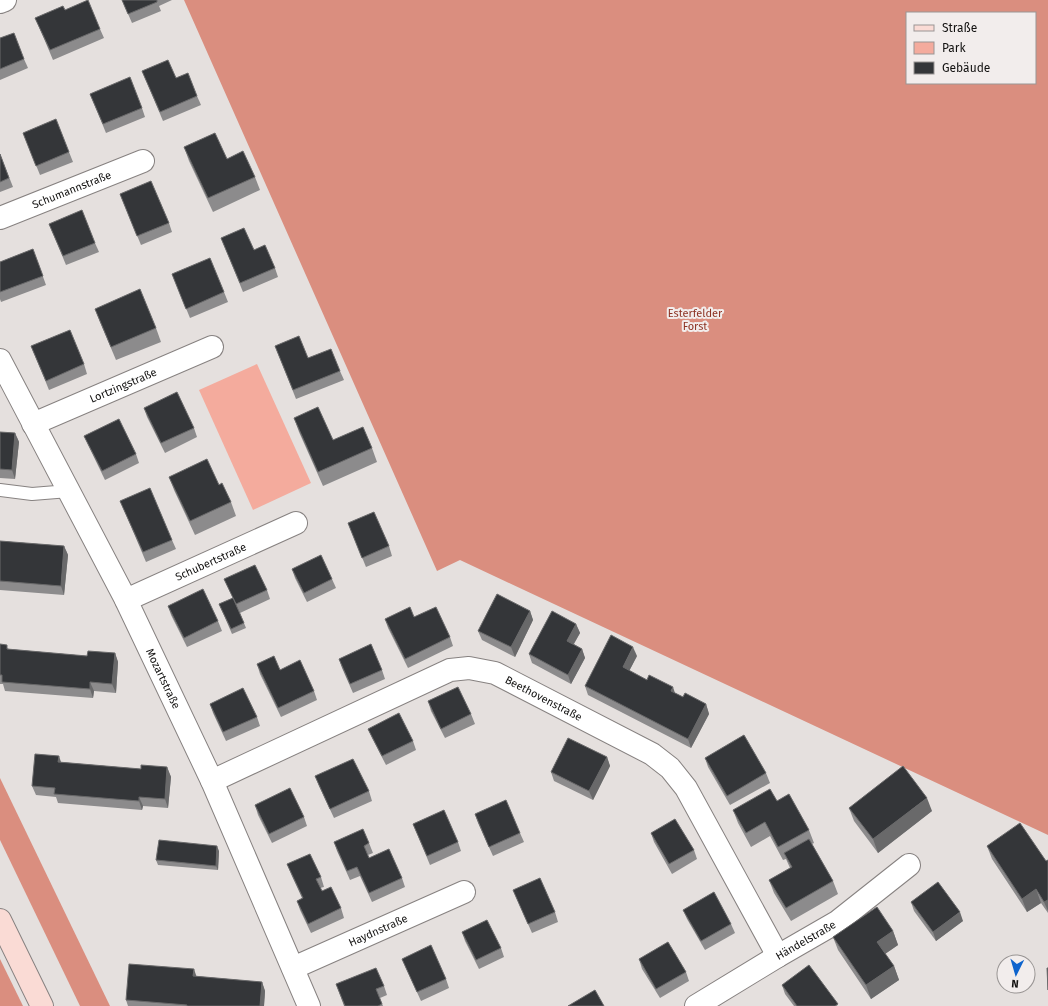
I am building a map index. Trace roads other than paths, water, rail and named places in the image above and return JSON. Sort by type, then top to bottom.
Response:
[{"type":"street","points":[[0,2],[5,0]]},
{"type":"street","name":"Schumannstraße","points":[[0,218],[143,161]]},
{"type":"street","name":"Lortzingstraße","points":[[33,424],[212,347]]},
{"type":"street","name":"Mozartstraße","points":[[0,360],[126,600],[212,781],[310,1006]]},
{"type":"street","name":"Schubertstraße","points":[[126,600],[296,523]]},
{"type":"street","name":"Beethovenstraße","points":[[212,781],[450,670],[469,668],[495,673],[652,754],[670,768],[686,788],[778,956]]},
{"type":"street","name":"Händelstraße","points":[[696,1006],[837,922],[909,865]]},
{"type":"street","name":"Haydnstraße","points":[[293,968],[464,892]]},
{"type":"street","points":[[0,920],[42,1006]]},
{"type":"lane","points":[[0,490],[32,494],[69,491]]},
{"type":"park label","name":"Esterfelder Forst","points":[[695,319]]}]
